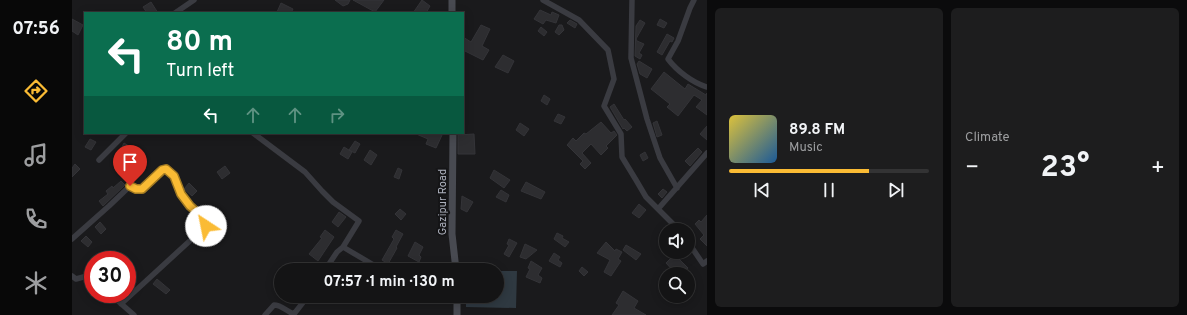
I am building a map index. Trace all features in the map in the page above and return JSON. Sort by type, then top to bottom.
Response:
[{"type":"street","points":[[176,12],[194,0]]},
{"type":"street","points":[[452,0],[452,12]]},
{"type":"street","points":[[543,0],[579,20],[608,50],[614,79],[604,106],[621,134],[622,157],[646,197],[672,223]]},
{"type":"street","points":[[632,0],[631,58],[657,151],[677,188]]},
{"type":"street","points":[[694,0],[678,41],[668,59],[697,84],[707,87]]},
{"type":"street","points":[[99,160],[125,134]]},
{"type":"street","points":[[254,134],[305,172],[333,202],[359,221],[343,247],[337,252],[330,263]]},
{"type":"street","name":"Gazipur Road","points":[[453,134],[452,234],[455,263]]},
{"type":"street","points":[[658,209],[707,153]]},
{"type":"street","points":[[72,239],[130,186],[136,189],[142,189],[162,170],[166,169],[174,176],[181,194],[190,206],[207,221],[206,226],[121,304],[134,315]]},
{"type":"street","points":[[343,247],[370,263]]},
{"type":"street","points":[[695,253],[702,264],[707,261]]},
{"type":"street","points":[[72,276],[76,279],[84,277]]},
{"type":"street","points":[[264,315],[274,305],[281,306],[290,313],[294,314],[303,303]]},
{"type":"street","points":[[457,303],[457,315]]},
{"type":"shaded area","points":[[504,271],[517,271],[516,308],[466,307],[466,303],[504,303]]},
{"type":"building","points":[[335,0],[350,0],[348,4],[343,6]]},
{"type":"building","points":[[353,0],[384,0],[375,12]]},
{"type":"building","points":[[422,0],[430,6],[427,12],[414,12]]},
{"type":"building","points":[[151,2],[157,12],[146,12],[143,7]]},
{"type":"building","points":[[281,3],[293,9],[292,12],[277,12]]},
{"type":"building","points":[[540,10],[551,15],[552,12],[559,15],[556,23],[546,20],[543,24],[534,19]]},
{"type":"building","points":[[72,19],[83,25],[78,35],[72,31]]},
{"type":"building","points":[[660,19],[667,23],[664,28],[657,25]]},
{"type":"building","points":[[570,20],[577,24],[575,28],[567,23]]},
{"type":"building","points":[[640,20],[645,23],[636,39],[644,44],[639,53],[642,55],[640,59],[635,56],[636,26]]},
{"type":"building","points":[[481,25],[490,29],[482,46],[489,50],[483,60],[464,50],[464,38],[471,42]]},
{"type":"building","points":[[559,25],[562,25],[564,30],[559,35],[555,32]]},
{"type":"building","points":[[541,27],[547,32],[544,36],[538,31]]},
{"type":"building","points":[[667,34],[674,38],[672,42],[670,41],[662,55],[657,52]]},
{"type":"building","points":[[503,55],[514,61],[508,73],[495,67]]},
{"type":"building","points":[[639,61],[652,69],[647,78],[640,74],[637,64]]},
{"type":"building","points":[[664,72],[685,89],[688,84],[706,95],[707,93],[707,115],[696,107],[702,100],[694,95],[678,116],[667,107],[670,104],[651,89]]},
{"type":"building","points":[[544,95],[550,99],[547,105],[541,101]]},
{"type":"building","points":[[614,104],[624,120],[625,119],[632,127],[627,131],[624,128],[623,129],[610,107]]},
{"type":"building","points":[[558,114],[565,117],[561,124],[554,121]]},
{"type":"building","points":[[657,121],[662,135],[657,137],[653,123]]},
{"type":"building","points":[[601,122],[611,133],[614,131],[617,135],[606,146],[608,148],[601,155],[591,144],[582,153],[591,163],[585,169],[580,164],[583,161],[567,145],[573,138],[576,141],[584,133],[586,134]]},
{"type":"building","points":[[520,123],[529,129],[524,136],[516,130]]},
{"type":"building","points":[[707,126],[707,140],[700,134]]},
{"type":"building","points":[[416,134],[443,134],[436,148],[426,144],[428,139]]},
{"type":"building","points":[[474,134],[475,154],[458,154],[458,135]]},
{"type":"building","points":[[90,139],[96,142],[91,150],[85,147]]},
{"type":"building","points":[[355,141],[360,144],[355,153],[349,150]]},
{"type":"building","points":[[124,143],[137,151],[135,155],[122,147]]},
{"type":"building","points":[[344,147],[352,152],[348,159],[340,154]]},
{"type":"building","points":[[698,148],[702,152],[690,166],[685,161]]},
{"type":"building","points":[[370,150],[377,155],[371,165],[364,160]]},
{"type":"building","points":[[645,152],[648,158],[643,161],[640,155]]},
{"type":"building","points":[[75,164],[80,169],[72,177],[72,168]]},
{"type":"building","points":[[225,166],[230,173],[222,179],[217,172]]},
{"type":"building","points":[[132,168],[137,174],[130,180],[125,173]]},
{"type":"building","points":[[398,168],[402,170],[399,179],[394,177]]},
{"type":"building","points":[[494,170],[510,180],[504,188],[490,178]]},
{"type":"building","points":[[121,181],[125,185],[103,206],[99,201],[108,194],[106,191],[112,186],[113,188]]},
{"type":"building","points":[[526,182],[545,192],[541,199],[521,191]]},
{"type":"building","points":[[189,183],[197,191],[192,196],[184,189]]},
{"type":"building","points":[[663,189],[667,192],[662,198],[658,194]]},
{"type":"building","points":[[501,190],[509,195],[506,202],[496,197]]},
{"type":"building","points":[[462,196],[473,202],[467,212],[461,209]]},
{"type":"building","points":[[639,204],[646,210],[639,218],[632,213]]},
{"type":"building","points":[[209,205],[214,209],[210,214],[205,210]]},
{"type":"building","points":[[400,209],[406,214],[401,220],[395,214]]},
{"type":"building","points":[[339,212],[346,217],[338,227],[332,222]]},
{"type":"building","points":[[707,215],[707,246],[700,239],[704,235],[695,224],[699,220],[701,222]]},
{"type":"building","points":[[100,222],[106,229],[101,234],[95,227]]},
{"type":"building","points":[[325,230],[334,237],[318,261],[309,254],[322,238],[320,237]]},
{"type":"building","points":[[396,230],[403,234],[389,263],[386,263],[382,260],[394,239],[392,237]]},
{"type":"building","points":[[557,233],[569,242],[565,247],[554,239]]},
{"type":"building","points":[[86,236],[92,242],[88,247],[81,241]]},
{"type":"building","points":[[509,239],[517,243],[509,257],[504,254],[509,245],[507,244]]},
{"type":"building","points":[[415,242],[423,247],[419,255],[421,257],[419,262],[408,256]]},
{"type":"building","points":[[606,242],[615,251],[616,249],[622,252],[618,259],[621,261],[611,276],[604,272],[610,260],[597,253]]},
{"type":"building","points":[[525,244],[537,250],[526,259],[520,257]]},
{"type":"building","points":[[626,245],[641,254],[636,260],[623,250]]},
{"type":"building","points":[[554,253],[560,257],[558,260],[562,263],[560,267],[549,261]]},
{"type":"building","points":[[670,259],[679,259],[687,267],[670,267],[666,263]]},
{"type":"building","points":[[531,261],[542,268],[538,275],[542,278],[540,283],[526,277],[530,269],[528,268]]},
{"type":"building","points":[[582,267],[588,272],[584,276],[579,271]]},
{"type":"building","points":[[157,279],[170,290],[166,294],[153,284]]},
{"type":"building","points":[[623,291],[638,301],[634,308],[646,315],[612,315],[619,305],[616,303]]},
{"type":"route","points":[[130,186],[136,189],[142,189],[162,170],[166,169],[174,176],[181,194],[190,206],[207,221],[206,226]]}]
